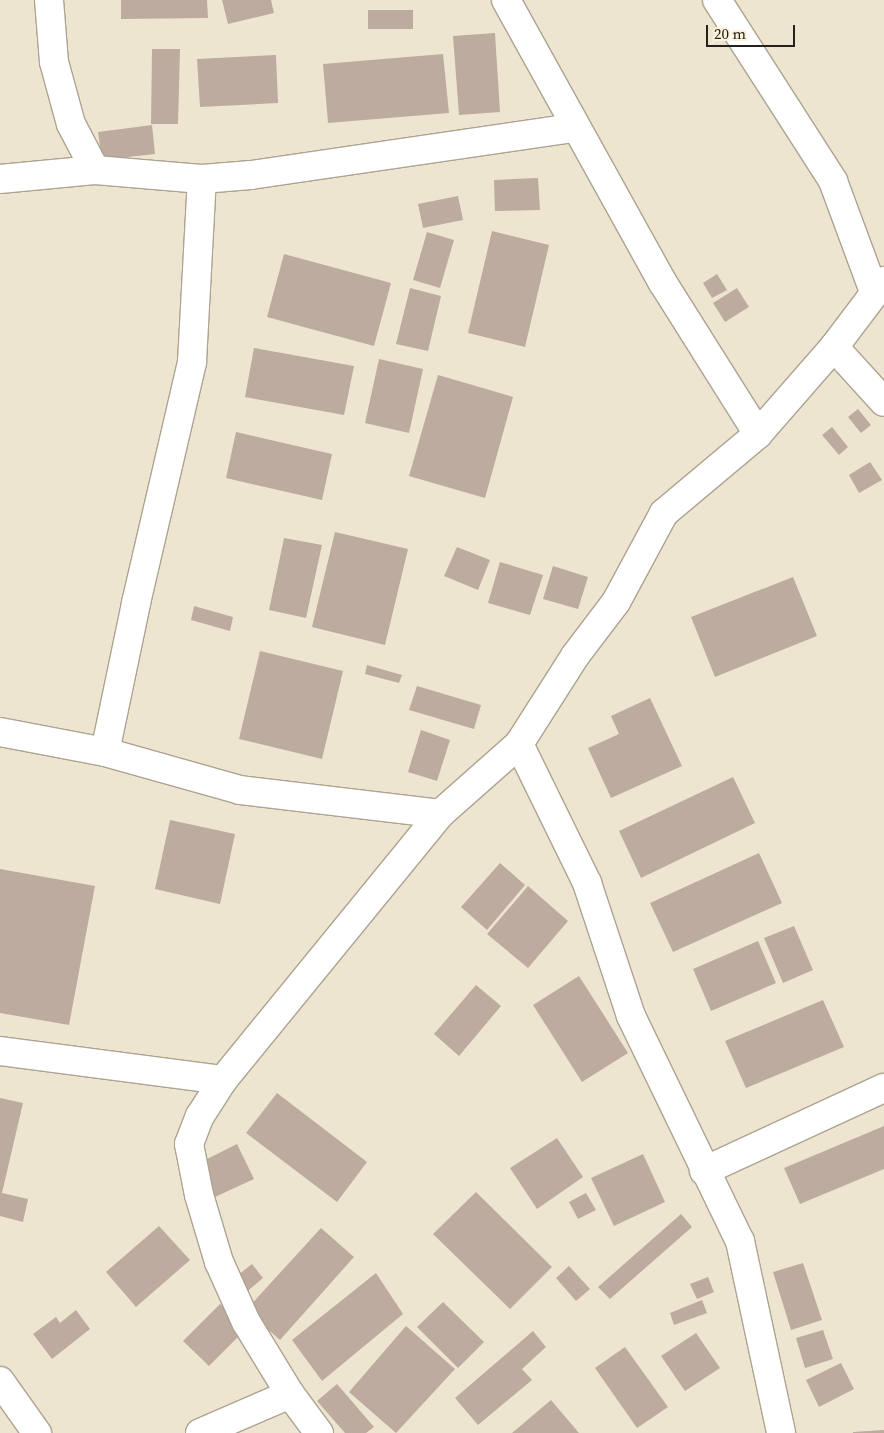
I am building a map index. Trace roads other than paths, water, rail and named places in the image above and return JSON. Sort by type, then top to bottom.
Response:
[{"type":"street","points":[[49,0],[54,62],[71,124],[95,170]]},
{"type":"street","points":[[506,0],[574,128],[663,283],[758,434]]},
{"type":"street","points":[[319,1433],[290,1394],[246,1322],[220,1262],[199,1195],[189,1144],[200,1116],[223,1080],[440,814],[520,744],[575,656],[616,602],[664,513],[758,434],[834,347],[879,286],[833,181],[717,0]]},
{"type":"street","points":[[0,179],[95,170],[202,178],[252,175],[574,128]]},
{"type":"street","points":[[105,752],[136,602],[192,362],[202,178]]},
{"type":"street","points":[[834,347],[884,402]]},
{"type":"street","points":[[0,732],[105,752],[240,790],[440,814]]},
{"type":"street","points":[[520,744],[587,883],[631,1016],[704,1171],[740,1241],[781,1433]]},
{"type":"street","points":[[0,1051],[223,1080]]},
{"type":"street","points":[[704,1171],[884,1088]]},
{"type":"street","points":[[0,1381],[37,1433]]},
{"type":"street","points":[[200,1433],[290,1394]]}]
